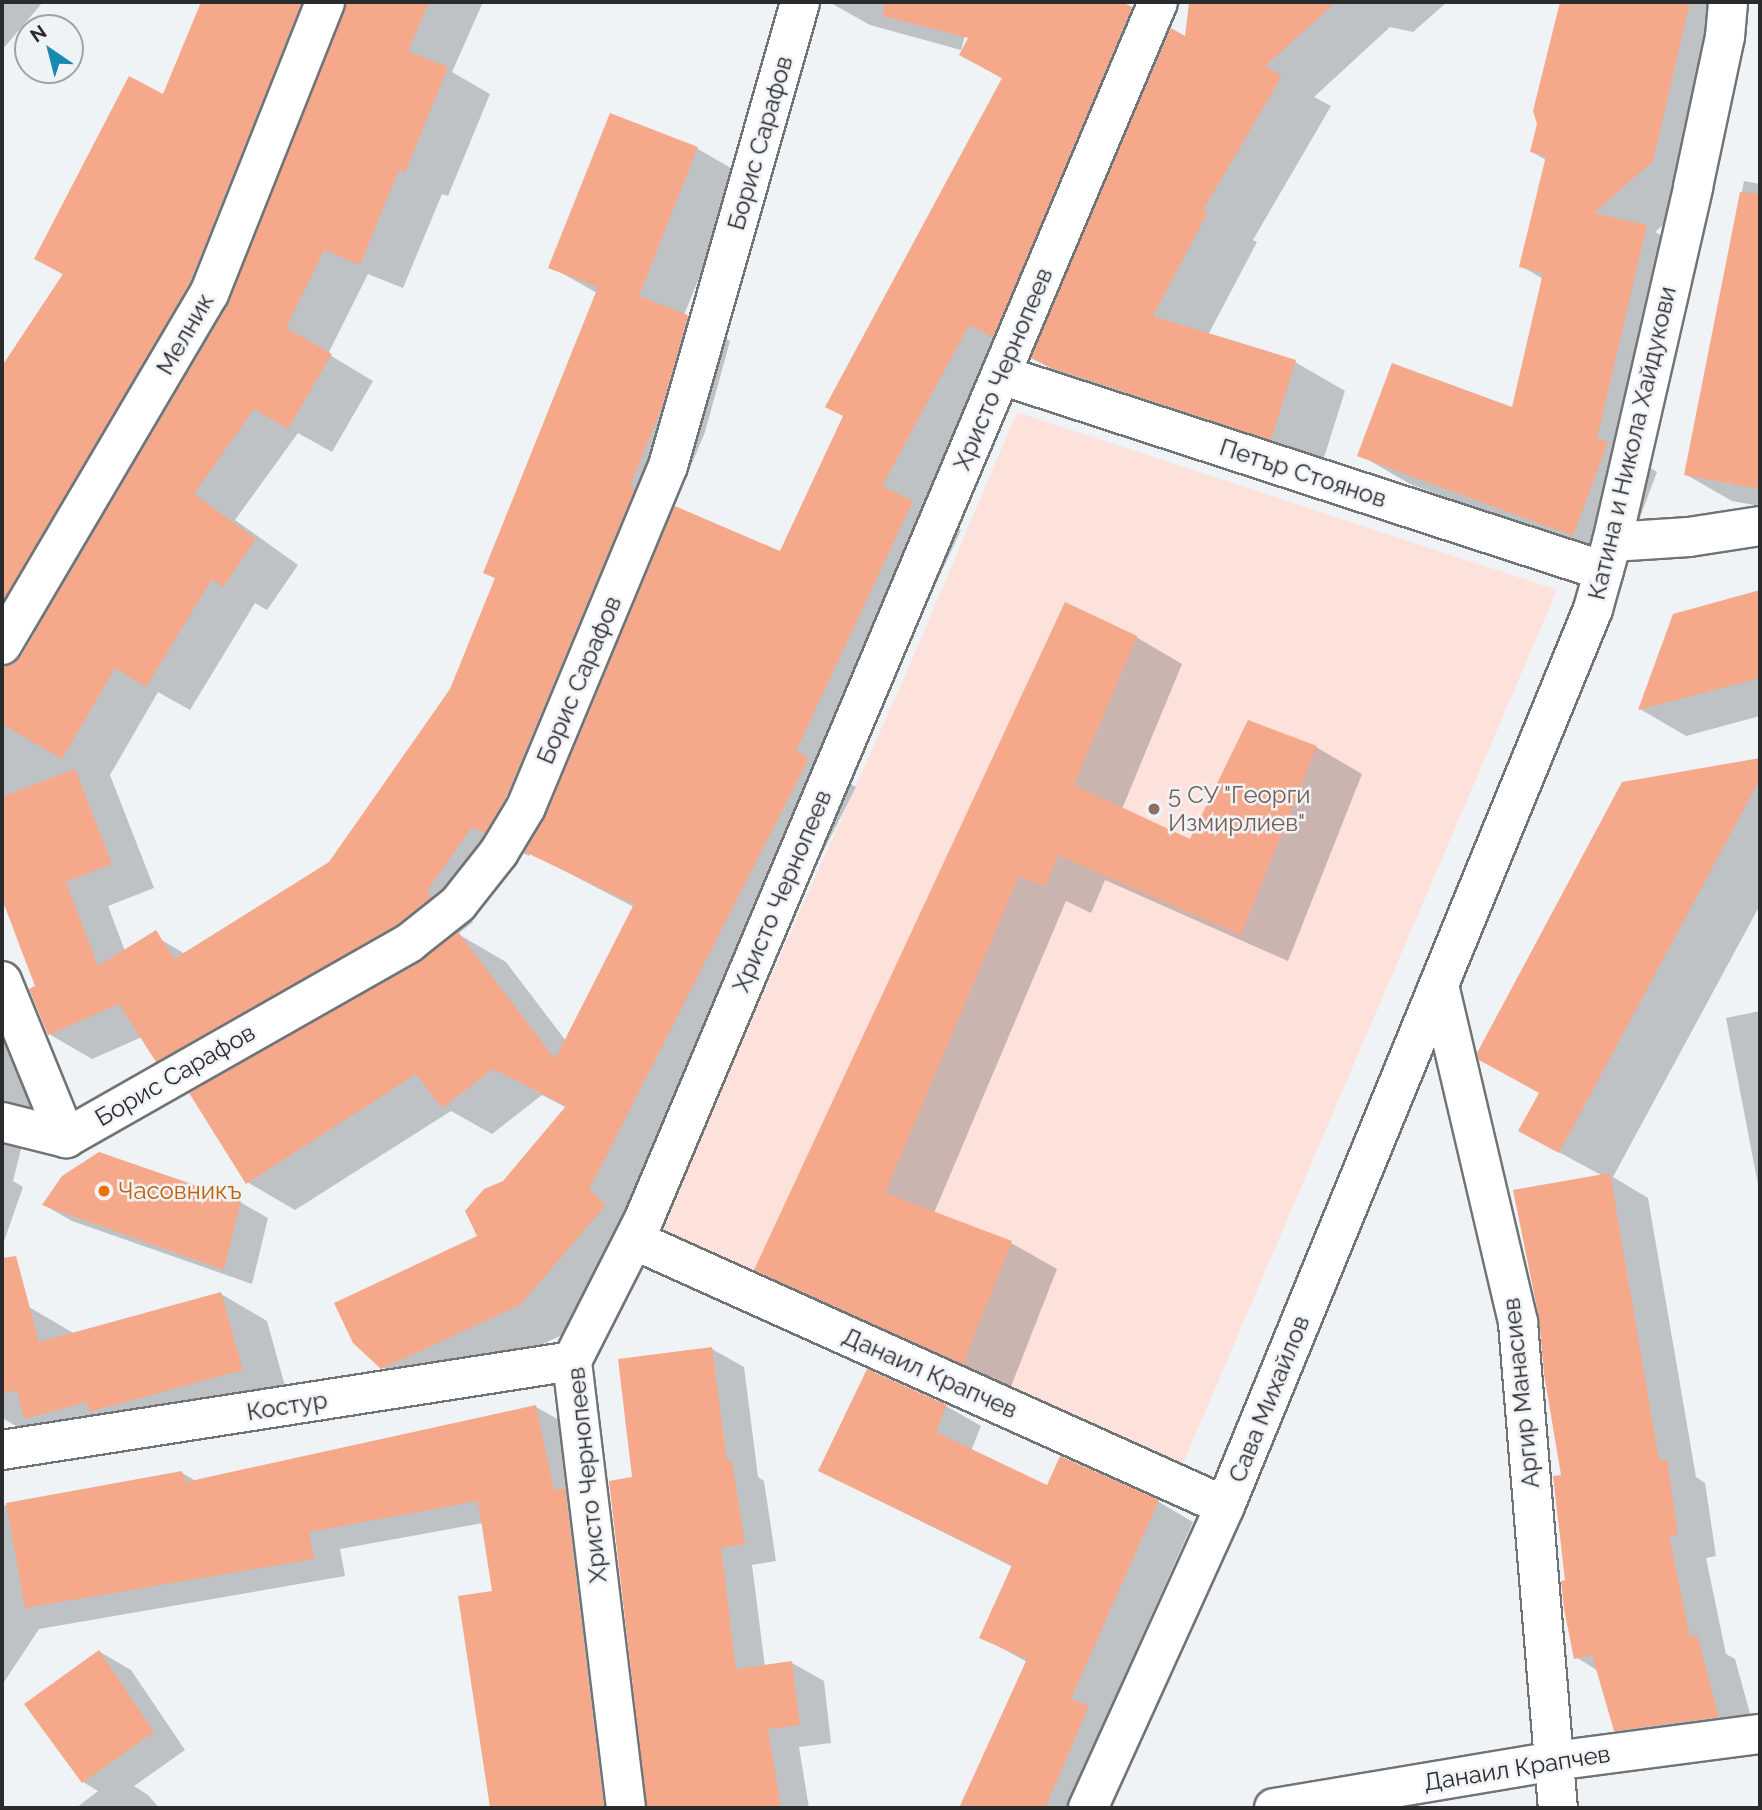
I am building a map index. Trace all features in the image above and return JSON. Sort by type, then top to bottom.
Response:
[{"type":"street","name":"Мелник","points":[[2,645],[209,294],[325,2]]},
{"type":"street","name":"Борис Сарафов","points":[[66,1138],[409,943],[458,904],[499,852],[526,807],[668,466],[800,2]]},
{"type":"street","name":"Христо Чернопеев","points":[[626,1808],[572,1361],[634,1240],[1158,2]]},
{"type":"street","name":"Катина и Никола Хайдукови","points":[[1439,985],[1593,609],[1608,556],[1719,64],[1728,2]]},
{"type":"street","name":"Петър Стоянов","points":[[1001,375],[1608,556]]},
{"type":"street","points":[[1608,556],[1689,537],[1760,526]]},
{"type":"street","points":[[2,981],[66,1138]]},
{"type":"street","name":"Сава Михайлов","points":[[1088,1808],[1225,1506],[1439,985]]},
{"type":"street","name":"Аргир Манасиев","points":[[1439,985],[1518,1323],[1558,1808]]},
{"type":"street","points":[[2,1122],[66,1138]]},
{"type":"street","name":"Данаил Крапчев","points":[[634,1240],[1225,1506]]},
{"type":"street","name":"Костур","points":[[2,1450],[572,1361]]},
{"type":"street","name":"Данаил Крапчев","points":[[1274,1808],[1554,1761],[1760,1734]]},
{"type":"shaded area","name":"5 СУ \"Георги Измирлиев\"","points":[[1017,412],[1557,590],[1181,1468],[653,1241],[908,669]]},
{"type":"building","points":[[201,2],[302,2],[189,284],[2,602],[2,366],[63,274],[34,259],[129,76],[163,94]]},
{"type":"building","points":[[346,2],[429,2],[408,51],[448,67],[405,173],[399,170],[360,265],[324,250],[286,328],[332,354],[288,429],[254,409],[194,494],[256,539],[223,587],[212,579],[146,687],[115,668],[62,759],[2,724],[2,667],[13,664],[21,656],[228,305]]},
{"type":"building","points":[[885,2],[1122,2],[1132,7],[993,337],[969,325],[882,486],[913,501],[796,751],[809,758],[589,1190],[606,1205],[520,1305],[381,1369],[353,1343],[334,1303],[477,1236],[465,1211],[484,1189],[503,1181],[566,1106],[493,1069],[442,1108],[416,1074],[246,1184],[189,1093],[420,962],[458,932],[555,1059],[634,904],[525,852],[546,816],[675,506],[780,551],[843,416],[825,407],[1002,78],[959,55],[968,38],[883,16]]},
{"type":"building","points":[[1189,2],[1336,2],[1265,66],[1282,76],[1203,210],[1208,212],[1153,316],[1296,360],[1271,440],[1052,368],[1031,358],[1171,28],[1185,36]]},
{"type":"building","points":[[1560,2],[1690,2],[1653,161],[1594,213],[1647,225],[1597,438],[1608,442],[1573,536],[1357,456],[1392,363],[1512,407],[1543,273],[1519,267],[1546,156],[1530,152],[1537,124],[1533,111]]},
{"type":"building","points":[[610,113],[698,147],[639,296],[688,315],[662,407],[630,486],[635,488],[506,797],[485,833],[472,827],[427,891],[431,897],[397,925],[156,1062],[119,1004],[48,1035],[29,989],[35,986],[2,899],[2,797],[75,769],[112,864],[66,882],[98,966],[156,930],[174,959],[329,862],[450,689],[495,578],[483,573],[598,287],[548,268]]},
{"type":"building","points":[[1740,192],[1760,194],[1760,489],[1684,475]]},
{"type":"building","points":[[1760,590],[1760,678],[1638,710],[1673,614]]},
{"type":"building","points":[[1065,602],[1137,636],[1074,785],[1190,839],[1248,720],[1317,746],[1241,935],[1058,855],[1045,887],[1019,876],[885,1193],[1012,1241],[963,1364],[754,1270]]},
{"type":"building","points":[[1760,758],[1760,779],[1559,1153],[1518,1131],[1539,1093],[1479,1060],[1477,1053],[1622,782]]},
{"type":"building","points":[[99,1152],[241,1201],[224,1270],[42,1205],[62,1176]]},
{"type":"building","points":[[1610,1173],[1659,1460],[1667,1459],[1678,1535],[1669,1536],[1690,1637],[1697,1635],[1719,1717],[1614,1731],[1592,1655],[1574,1659],[1564,1609],[1561,1581],[1565,1580],[1553,1476],[1561,1475],[1544,1374],[1539,1318],[1513,1190]]},
{"type":"building","points":[[16,1256],[39,1342],[221,1292],[243,1370],[89,1412],[87,1402],[24,1419],[17,1390],[2,1394],[2,1258]]},
{"type":"building","points":[[712,1347],[727,1461],[732,1461],[745,1544],[721,1548],[736,1669],[792,1661],[800,1725],[768,1729],[781,1808],[647,1808],[609,1481],[632,1477],[618,1359]]},
{"type":"building","points":[[867,1369],[947,1405],[936,1432],[1047,1485],[1060,1456],[1159,1500],[1071,1699],[1089,1706],[1045,1808],[959,1808],[1027,1659],[979,1638],[1012,1565],[818,1471]]},
{"type":"building","points":[[536,1405],[554,1490],[565,1488],[604,1808],[490,1808],[458,1596],[492,1591],[478,1501],[309,1532],[314,1559],[25,1608],[6,1503],[182,1471],[186,1482]]},
{"type":"building","points":[[99,1650],[154,1732],[82,1783],[24,1704]]},
{"type":"place","name":"5 СУ \"Георги Измирлиев\"","points":[[1154,809]]},
{"type":"place","name":"Часовникъ","points":[[104,1191]]}]
